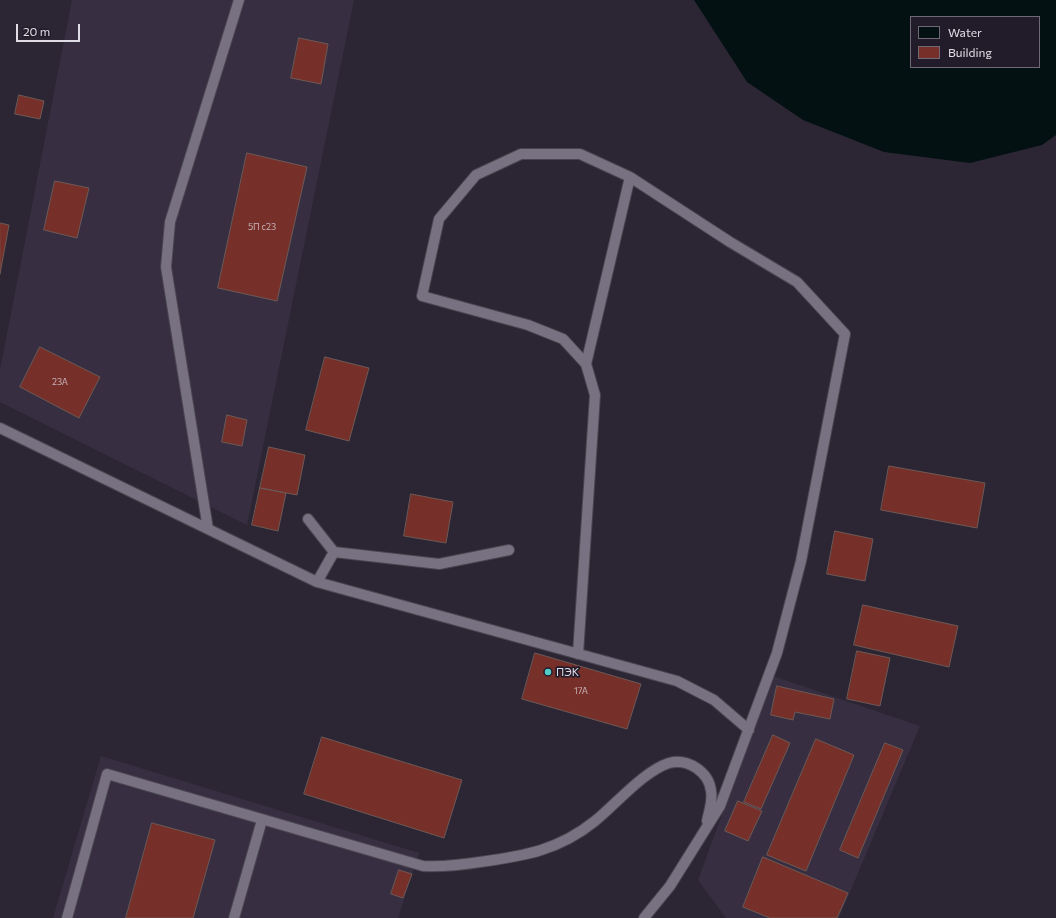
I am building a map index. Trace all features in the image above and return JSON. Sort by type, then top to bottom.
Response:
[{"type":"lane","points":[[208,530],[166,267],[170,222],[240,0]]},
{"type":"lane","points":[[578,654],[595,395],[586,364],[563,339],[528,325],[422,296],[439,219],[476,175],[522,154],[580,154],[630,177],[730,242],[797,282],[845,334],[801,561],[777,653],[720,806],[670,886],[644,918]]},
{"type":"lane","points":[[586,364],[630,177]]},
{"type":"lane","points":[[0,428],[317,582],[677,681],[714,700],[749,730]]},
{"type":"lane","points":[[308,519],[334,552],[439,564],[509,550]]},
{"type":"lane","points":[[317,582],[334,552]]},
{"type":"lane","points":[[67,918],[107,774],[423,866],[441,867],[507,859],[530,854],[554,846],[577,834],[595,821],[645,777],[669,763],[680,762],[691,765],[701,771],[708,780],[712,801],[706,829]]},
{"type":"lane","points":[[234,918],[262,820]]},
{"type":"shaded area","points":[[72,0],[354,0],[247,525],[0,402],[0,370]]},
{"type":"shaded area","points":[[773,676],[920,726],[839,918],[726,918],[698,880]]},
{"type":"shaded area","points":[[101,756],[419,853],[398,918],[53,918]]},
{"type":"water","points":[[694,0],[1056,0],[1056,135],[1042,145],[970,163],[884,152],[803,120],[747,82]]},
{"type":"building","points":[[299,38],[328,44],[321,84],[291,78]]},
{"type":"building","points":[[19,95],[44,101],[40,119],[15,114]]},
{"type":"building","points":[[247,153],[307,167],[277,301],[218,288]]},
{"type":"building","points":[[55,181],[89,188],[77,238],[44,230]]},
{"type":"building","points":[[0,223],[9,225],[0,274]]},
{"type":"building","points":[[40,347],[100,377],[79,418],[20,387]]},
{"type":"building","points":[[325,357],[369,368],[349,441],[306,430]]},
{"type":"building","points":[[227,415],[247,420],[242,446],[222,442]]},
{"type":"building","points":[[269,447],[305,455],[297,495],[260,488]]},
{"type":"building","points":[[889,466],[985,483],[977,528],[881,510]]},
{"type":"building","points":[[260,488],[286,493],[278,531],[252,525]]},
{"type":"building","points":[[411,494],[453,502],[446,543],[404,536]]},
{"type":"building","points":[[835,531],[873,539],[865,581],[827,574]]},
{"type":"building","points":[[863,605],[958,626],[949,667],[854,645]]},
{"type":"building","points":[[857,651],[890,658],[880,706],[847,699]]},
{"type":"building","points":[[535,653],[641,684],[627,729],[522,699]]},
{"type":"building","points":[[777,686],[834,699],[830,719],[795,712],[793,720],[771,715]]},
{"type":"building","points":[[773,735],[790,743],[761,809],[744,802]]},
{"type":"building","points":[[322,737],[462,780],[444,838],[304,794]]},
{"type":"building","points":[[816,739],[854,755],[806,871],[767,855]]},
{"type":"building","points":[[885,743],[903,750],[858,858],[840,850]]},
{"type":"building","points":[[738,801],[762,811],[748,841],[725,831]]},
{"type":"building","points":[[152,823],[215,840],[193,918],[126,918]]},
{"type":"building","points":[[763,857],[848,893],[837,918],[770,918],[743,907]]},
{"type":"building","points":[[399,870],[412,874],[403,898],[391,894]]},
{"type":"place","name":"ПЭК","points":[[548,672]]}]
